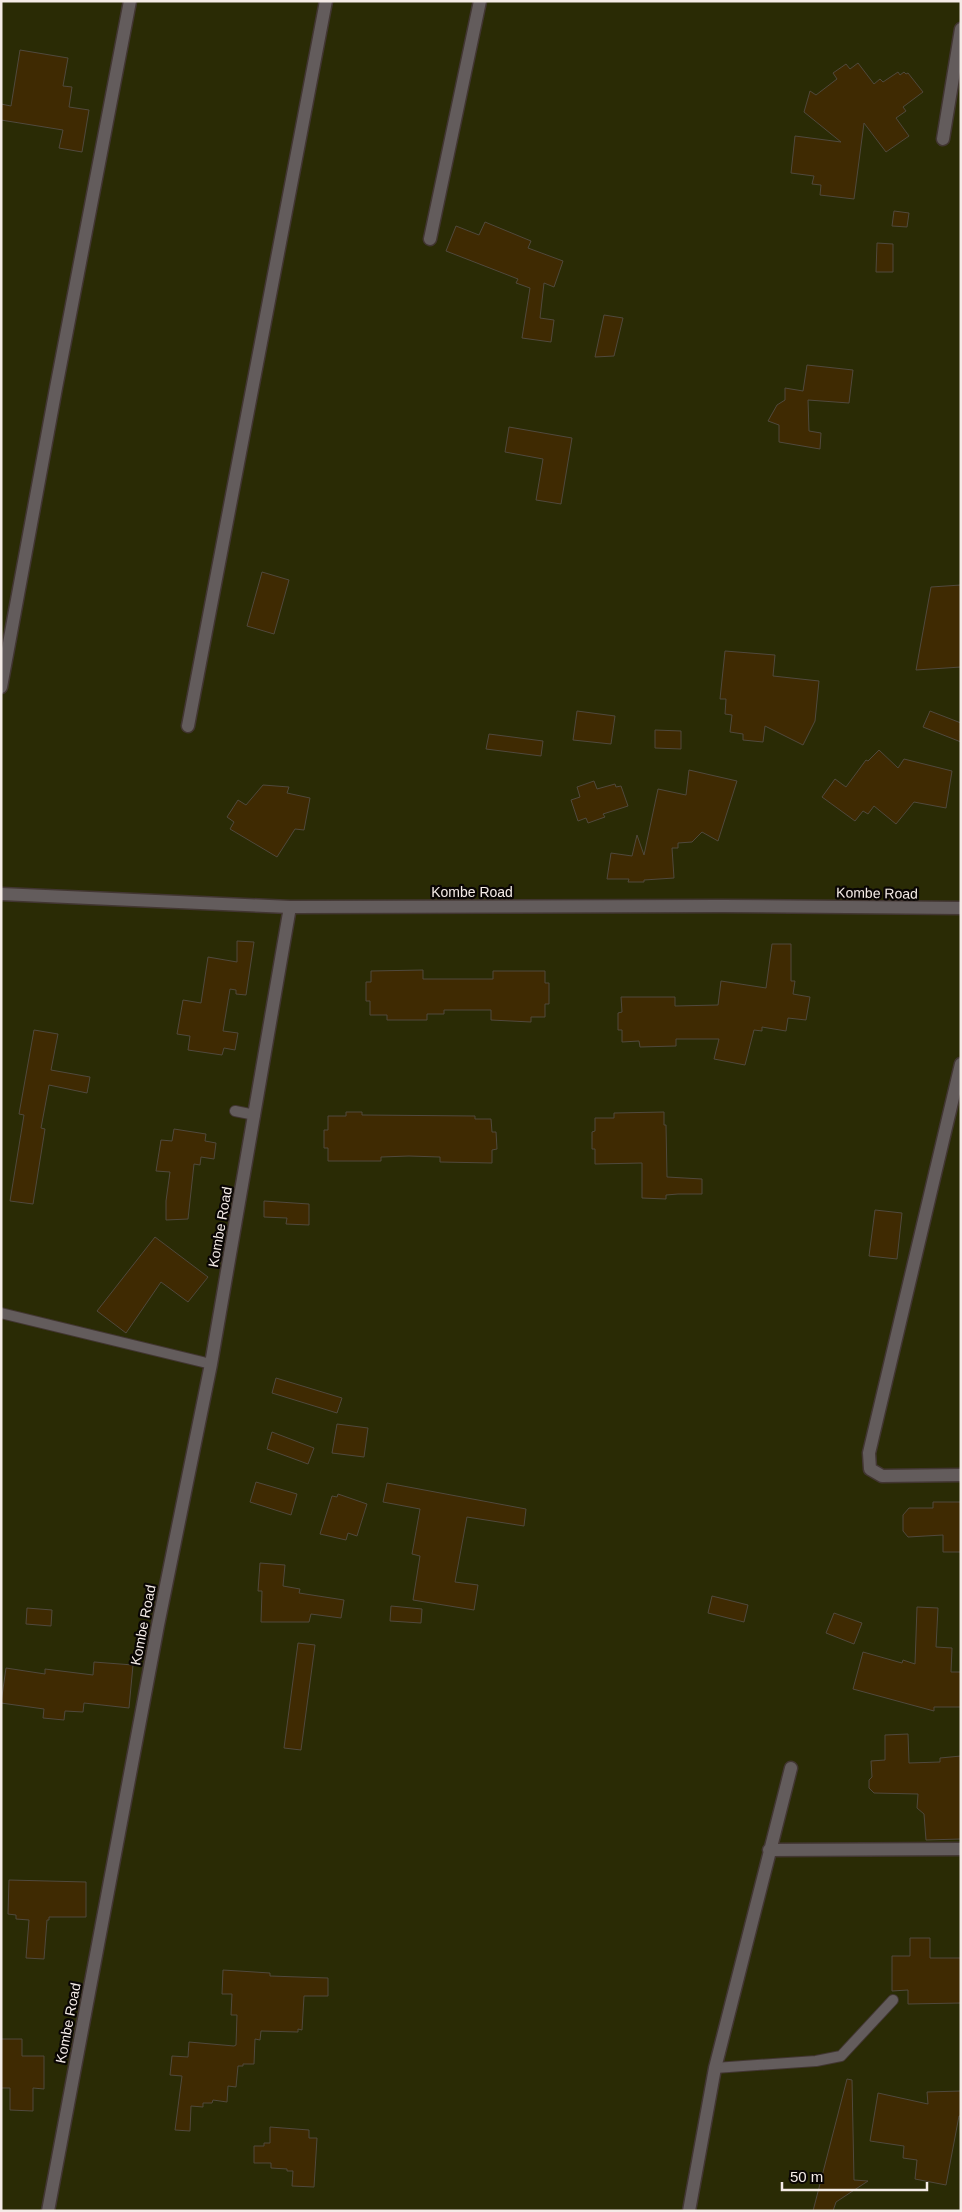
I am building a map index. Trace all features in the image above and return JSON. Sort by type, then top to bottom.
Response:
[{"type":"street","points":[[1,687],[130,1]]},
{"type":"street","points":[[188,726],[326,1]]},
{"type":"street","points":[[430,239],[480,1]]},
{"type":"street","points":[[943,139],[961,29]]},
{"type":"street","points":[[1,894],[290,907]]},
{"type":"street","name":"Kombe Road","points":[[48,2211],[158,1625],[211,1364],[290,907],[723,906],[961,908]]},
{"type":"street","points":[[961,1064],[869,1453],[870,1469],[882,1476],[961,1475]]},
{"type":"street","points":[[689,2211],[715,2068],[791,1768]]},
{"type":"street","points":[[769,1850],[961,1849]]},
{"type":"lane","points":[[235,1111],[254,1114]]},
{"type":"lane","points":[[1,1313],[211,1364]]},
{"type":"lane","points":[[715,2068],[816,2061],[841,2056],[893,2000]]},
{"type":"shaded area","points":[[1,1],[961,1],[961,2211],[1,2211]]},
{"type":"building","points":[[20,50],[68,58],[63,86],[72,87],[69,107],[89,110],[82,152],[59,148],[63,130],[1,120],[1,104],[11,106]]},
{"type":"building","points":[[858,63],[874,84],[880,79],[883,82],[898,72],[900,75],[904,72],[908,73],[923,92],[903,107],[906,111],[896,118],[909,136],[886,152],[864,123],[854,199],[820,195],[821,185],[812,184],[814,176],[791,173],[795,136],[841,142],[804,112],[810,91],[816,95],[837,79],[833,73],[846,64],[850,69]]},
{"type":"building","points":[[894,211],[909,213],[907,227],[892,226]]},
{"type":"building","points":[[485,222],[531,241],[528,248],[563,261],[554,287],[544,283],[540,318],[554,320],[551,342],[522,338],[530,288],[516,283],[518,279],[446,251],[456,226],[479,235]]},
{"type":"building","points":[[877,243],[893,244],[893,272],[876,272]]},
{"type":"building","points":[[604,315],[623,318],[614,356],[595,357]]},
{"type":"building","points":[[807,365],[853,370],[849,403],[808,400],[809,431],[821,433],[820,449],[779,442],[779,425],[768,421],[777,405],[785,400],[785,388],[803,391]]},
{"type":"building","points":[[509,427],[572,438],[561,504],[536,500],[543,459],[505,452]]},
{"type":"building","points":[[262,572],[289,580],[274,634],[247,626]]},
{"type":"building","points":[[961,585],[961,667],[916,670],[931,587]]},
{"type":"building","points":[[725,651],[775,655],[773,676],[819,681],[815,721],[803,745],[765,726],[763,742],[743,740],[743,734],[730,732],[732,715],[725,714],[726,699],[720,699]]},
{"type":"building","points":[[577,711],[615,716],[611,744],[573,740]]},
{"type":"building","points":[[930,711],[961,723],[961,742],[923,727]]},
{"type":"building","points":[[655,730],[681,731],[681,749],[655,748]]},
{"type":"building","points":[[489,734],[543,741],[541,756],[486,749]]},
{"type":"building","points":[[879,750],[898,768],[904,759],[952,771],[946,808],[914,802],[896,824],[874,806],[868,814],[863,811],[855,821],[822,797],[835,779],[846,787],[866,760],[868,761]]},
{"type":"building","points":[[689,770],[737,781],[718,841],[702,832],[692,842],[678,843],[678,848],[672,848],[674,878],[644,880],[644,882],[628,882],[629,879],[607,879],[611,853],[632,856],[637,835],[644,855],[658,789],[686,795]]},
{"type":"building","points":[[594,781],[597,789],[615,784],[616,787],[621,786],[628,806],[603,814],[605,817],[588,823],[586,818],[578,821],[571,800],[580,797],[577,787]]},
{"type":"building","points":[[263,785],[289,787],[287,793],[310,798],[304,830],[295,829],[277,857],[230,829],[234,822],[227,817],[238,800],[246,805]]},
{"type":"building","points":[[237,941],[254,942],[246,995],[236,994],[236,990],[230,989],[223,1031],[238,1033],[235,1050],[224,1048],[222,1055],[188,1050],[190,1036],[177,1034],[183,1000],[201,1003],[208,957],[237,962]]},
{"type":"building","points":[[772,944],[791,944],[791,981],[795,981],[793,994],[810,997],[806,1020],[788,1018],[786,1031],[762,1027],[762,1031],[754,1030],[745,1065],[714,1059],[719,1039],[676,1039],[676,1046],[640,1047],[639,1041],[622,1042],[622,1030],[618,1030],[618,1013],[622,1012],[621,997],[675,997],[675,1006],[718,1005],[721,981],[766,988]]},
{"type":"building","points":[[423,970],[423,979],[493,979],[493,971],[545,971],[545,983],[549,983],[549,1004],[545,1004],[545,1017],[531,1017],[531,1022],[491,1020],[491,1010],[444,1010],[444,1014],[427,1014],[427,1020],[387,1020],[387,1015],[370,1015],[370,1001],[366,1001],[366,982],[371,982],[371,971]]},
{"type":"building","points":[[34,1030],[58,1034],[51,1070],[90,1077],[87,1093],[49,1085],[41,1128],[45,1129],[33,1204],[10,1201],[24,1115],[19,1114]]},
{"type":"building","points":[[346,1112],[362,1112],[362,1115],[475,1116],[475,1119],[491,1119],[492,1132],[496,1132],[497,1149],[492,1150],[492,1163],[440,1162],[440,1157],[409,1156],[381,1157],[381,1161],[328,1161],[328,1148],[324,1148],[324,1130],[328,1130],[328,1116],[346,1116]]},
{"type":"building","points":[[664,1112],[667,1177],[702,1179],[702,1194],[666,1195],[666,1199],[642,1198],[642,1163],[595,1164],[595,1149],[592,1149],[592,1132],[595,1131],[595,1118],[614,1118],[614,1113]]},
{"type":"building","points":[[174,1129],[206,1134],[205,1141],[216,1143],[214,1159],[201,1157],[200,1165],[194,1164],[188,1219],[166,1220],[166,1201],[170,1172],[156,1171],[161,1140],[172,1141]]},
{"type":"building","points":[[264,1201],[309,1204],[309,1225],[286,1224],[287,1218],[264,1217]]},
{"type":"building","points":[[875,1210],[902,1213],[897,1259],[869,1256]]},
{"type":"building","points":[[155,1237],[208,1277],[188,1302],[161,1282],[126,1333],[97,1311]]},
{"type":"building","points":[[276,1378],[342,1398],[337,1413],[272,1393]]},
{"type":"building","points":[[337,1424],[368,1428],[364,1457],[332,1453]]},
{"type":"building","points":[[272,1432],[314,1448],[308,1464],[267,1449]]},
{"type":"building","points":[[256,1482],[297,1494],[291,1515],[250,1502]]},
{"type":"building","points":[[387,1483],[526,1509],[524,1526],[467,1517],[455,1582],[478,1585],[474,1610],[413,1600],[420,1556],[412,1554],[420,1509],[383,1502]]},
{"type":"building","points":[[338,1494],[367,1504],[357,1536],[348,1533],[346,1540],[320,1534],[332,1496],[337,1497]]},
{"type":"building","points":[[933,1502],[961,1502],[961,1552],[943,1552],[943,1535],[908,1537],[903,1531],[903,1515],[909,1508],[933,1508]]},
{"type":"building","points":[[260,1563],[285,1565],[283,1586],[300,1589],[299,1593],[344,1600],[341,1618],[311,1614],[309,1622],[261,1622],[262,1591],[258,1591]]},
{"type":"building","points":[[712,1596],[748,1605],[744,1622],[708,1613]]},
{"type":"building","points":[[391,1606],[422,1609],[421,1623],[390,1621]]},
{"type":"building","points":[[917,1607],[938,1608],[936,1647],[952,1648],[951,1672],[961,1672],[961,1707],[934,1707],[934,1711],[853,1689],[863,1652],[902,1663],[903,1660],[915,1664]]},
{"type":"building","points":[[27,1608],[52,1610],[51,1626],[26,1624]]},
{"type":"building","points":[[834,1613],[862,1623],[854,1644],[826,1633]]},
{"type":"building","points":[[298,1643],[315,1645],[301,1750],[284,1748]]},
{"type":"building","points":[[94,1662],[133,1665],[129,1708],[84,1703],[83,1712],[65,1711],[64,1720],[43,1718],[44,1709],[1,1703],[6,1668],[45,1674],[45,1669],[93,1675]]},
{"type":"building","points":[[908,1734],[909,1763],[940,1762],[940,1758],[961,1756],[961,1839],[926,1840],[924,1814],[917,1808],[918,1794],[874,1793],[869,1788],[869,1780],[872,1777],[871,1761],[885,1760],[885,1735]]},
{"type":"building","points":[[9,1880],[86,1882],[86,1917],[49,1917],[49,1920],[47,1920],[44,1959],[26,1958],[29,1920],[16,1919],[16,1915],[8,1914]]},
{"type":"building","points":[[910,1938],[930,1938],[930,1958],[961,1958],[961,2003],[908,2004],[908,1990],[892,1991],[892,1956],[910,1956]]},
{"type":"building","points":[[223,1970],[270,1973],[270,1976],[328,1978],[328,1996],[304,1996],[302,2030],[298,2029],[298,2032],[261,2031],[260,2040],[255,2039],[254,2064],[238,2066],[236,2087],[228,2086],[227,2102],[213,2100],[212,2103],[203,2103],[203,2107],[191,2106],[190,2131],[175,2130],[182,2076],[170,2075],[172,2056],[188,2057],[189,2042],[236,2045],[237,2015],[231,2015],[232,1994],[222,1994]]},
{"type":"building","points":[[1,2039],[22,2039],[22,2056],[44,2056],[44,2089],[33,2088],[33,2111],[10,2110],[10,2088],[1,2088]]},
{"type":"building","points":[[847,2079],[852,2080],[854,2180],[868,2181],[836,2202],[833,2211],[813,2211]]},
{"type":"building","points":[[961,2091],[961,2116],[959,2116],[946,2185],[915,2179],[917,2160],[903,2158],[904,2146],[870,2141],[878,2093],[928,2104],[927,2092]]},
{"type":"building","points":[[270,2127],[309,2130],[309,2138],[317,2138],[314,2187],[292,2186],[293,2171],[271,2168],[271,2163],[254,2163],[254,2146],[264,2146],[264,2143],[270,2143]]}]
